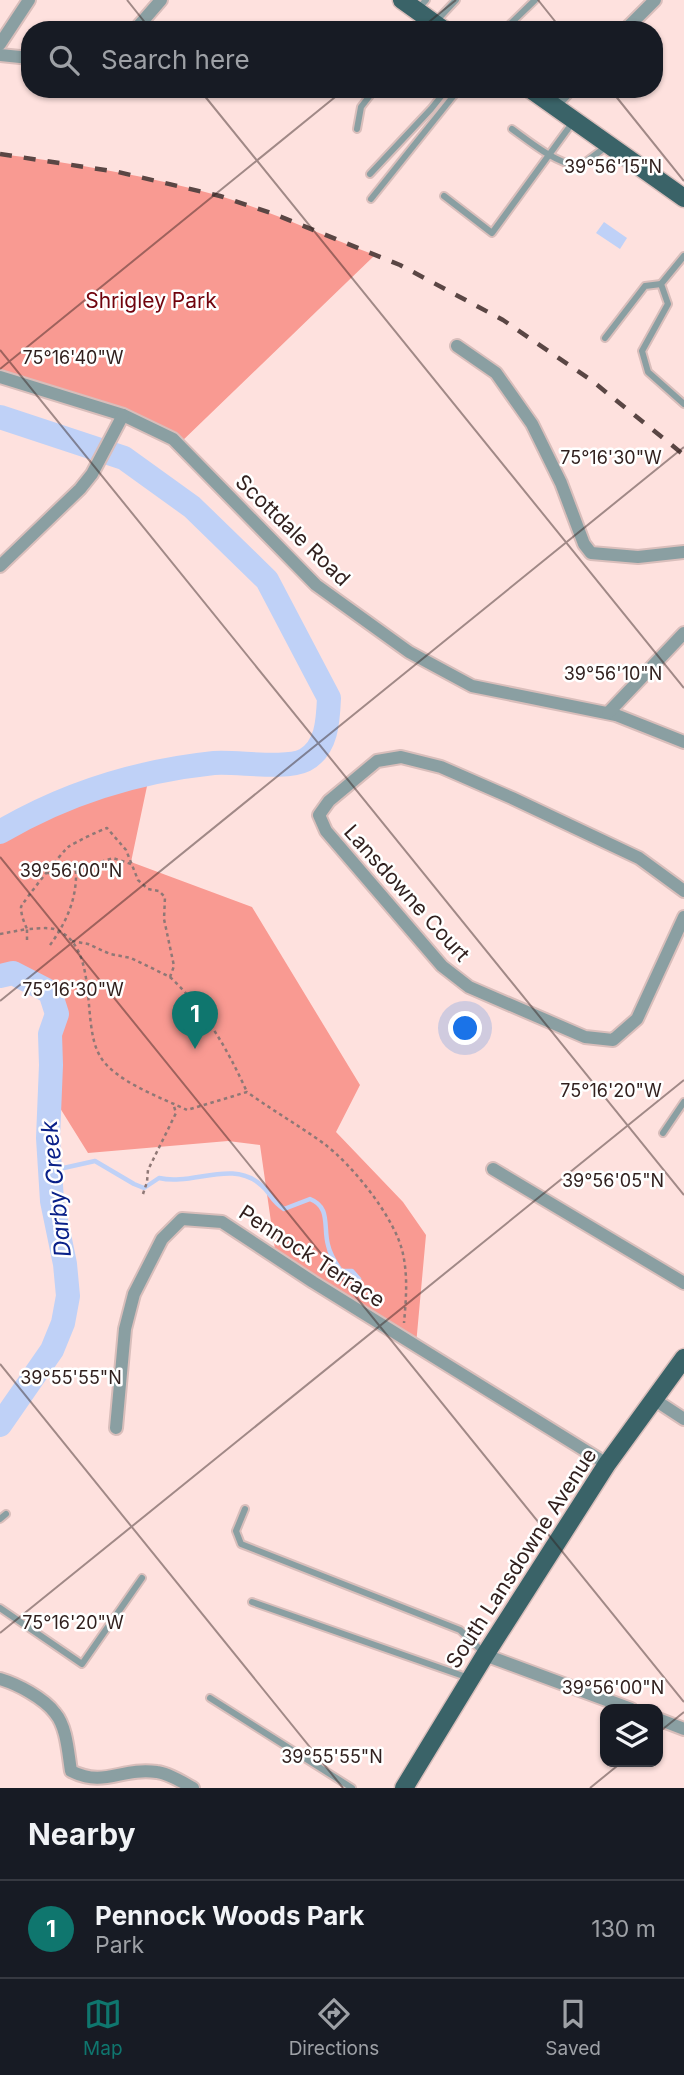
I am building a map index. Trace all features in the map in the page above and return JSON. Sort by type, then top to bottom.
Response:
[{"type":"main road","points":[[415,4],[430,21]]},
{"type":"main road","points":[[543,98],[684,198]]},
{"type":"main road","name":"South Lansdowne Avenue","points":[[404,1788],[607,1464],[684,1358]]},
{"type":"street","points":[[0,44],[29,0]]},
{"type":"street","points":[[143,21],[162,0]]},
{"type":"street","points":[[634,21],[654,0]]},
{"type":"street","points":[[0,55],[21,57]]},
{"type":"street","points":[[554,106],[562,98]]},
{"type":"street","points":[[457,346],[496,373],[532,424],[561,483],[584,544],[591,553],[638,556],[684,552]]},
{"type":"street","name":"Scottdale Road","points":[[0,377],[173,439],[316,585],[410,652],[472,686],[608,713],[684,742]]},
{"type":"street","points":[[0,566],[80,489],[92,474],[120,420]]},
{"type":"street","points":[[608,713],[684,633]]},
{"type":"street","name":"Lansdowne Court","points":[[684,891],[639,858],[524,803],[442,767],[401,757],[377,761],[329,801],[320,815],[326,831],[442,966],[469,987],[585,1037],[613,1040],[636,1019],[684,917]]},
{"type":"street","points":[[493,1169],[684,1283]]},
{"type":"street","name":"Pennock Terrace","points":[[116,1429],[125,1329],[134,1294],[162,1239],[182,1219],[222,1222],[313,1282],[607,1464]]},
{"type":"street","points":[[655,1401],[684,1419]]},
{"type":"street","points":[[485,1655],[617,1704]]},
{"type":"street","points":[[0,1679],[23,1688],[55,1713],[64,1730],[71,1771],[84,1780],[101,1783],[133,1772],[159,1772],[193,1788]]},
{"type":"street","points":[[663,1721],[684,1729]]},
{"type":"lane","points":[[440,21],[456,0]]},
{"type":"lane","points":[[513,21],[535,0]]},
{"type":"lane","points":[[357,129],[360,107],[368,98]]},
{"type":"lane","points":[[370,174],[440,98]]},
{"type":"lane","points":[[371,199],[452,98]]},
{"type":"lane","points":[[444,195],[492,233],[574,120]]},
{"type":"lane","points":[[512,129],[548,156],[579,167],[608,144]]},
{"type":"lane","points":[[605,338],[645,286],[661,284],[684,256]]},
{"type":"lane","points":[[661,284],[668,304],[642,351],[648,373],[684,404]]},
{"type":"lane","points":[[663,1133],[684,1102]]},
{"type":"lane","points":[[245,1509],[236,1531],[241,1544],[460,1630],[485,1655]]},
{"type":"lane","points":[[0,1519],[6,1514]]},
{"type":"lane","points":[[0,1608],[82,1664],[142,1578]]},
{"type":"lane","points":[[252,1602],[471,1678]]},
{"type":"lane","points":[[210,1698],[352,1788]]},
{"type":"path","points":[[27,940],[27,929],[22,915],[24,900],[70,846],[107,828],[126,850],[138,880],[148,889],[159,891],[165,897],[164,919],[174,966],[170,977]]},
{"type":"path","points":[[47,873],[63,874],[113,858],[131,864]]},
{"type":"path","points":[[50,945],[59,933],[74,900],[76,870]]},
{"type":"path","points":[[0,934],[27,929],[53,929],[72,941],[131,958],[170,977],[192,998],[215,1029],[247,1092],[324,1144],[367,1186],[402,1250],[407,1277],[403,1337]]},
{"type":"path","points":[[72,941],[83,961],[94,1038],[100,1056],[116,1074],[187,1110]]},
{"type":"path","points":[[143,1194],[157,1147],[176,1113],[247,1092]]},
{"type":"path","points":[[173,1103],[176,1113]]},
{"type":"green space","name":"Shrigley Park","points":[[0,154],[111,171],[220,196],[375,255],[179,444],[173,439],[0,377]]},
{"type":"green space","points":[[150,772],[131,862],[252,907],[360,1085],[336,1132],[403,1202],[426,1235],[416,1345],[276,1257],[260,1145],[228,1141],[88,1153],[50,1092],[50,1034],[57,1014],[50,992],[13,973],[0,976],[0,832],[55,804]]},
{"type":"water","points":[[604,222],[627,238],[620,249],[596,233]]},
{"type":"waterway","name":"Darby Creek","points":[[0,417],[124,458],[192,507],[267,580],[329,698],[327,725],[322,741],[305,760],[273,765],[214,763],[130,778],[77,795],[0,832]]},
{"type":"waterway","name":"Darby Creek","points":[[0,976],[13,973],[50,992],[57,1014],[50,1034],[48,1138],[52,1201],[65,1264],[68,1296],[63,1323],[52,1350],[0,1425]]},
{"type":"waterway","points":[[50,1171],[95,1161],[144,1188],[159,1178],[172,1180],[225,1173],[250,1178],[284,1209],[310,1199],[317,1203],[324,1212],[328,1245],[333,1258],[341,1271],[352,1271],[359,1279]]},
{"type":"railway","points":[[0,154],[118,172],[220,196],[274,214],[400,265],[503,320],[591,380],[684,455]]},
{"type":"place","name":"Pennock Woods Park","points":[[195,1049]]}]
